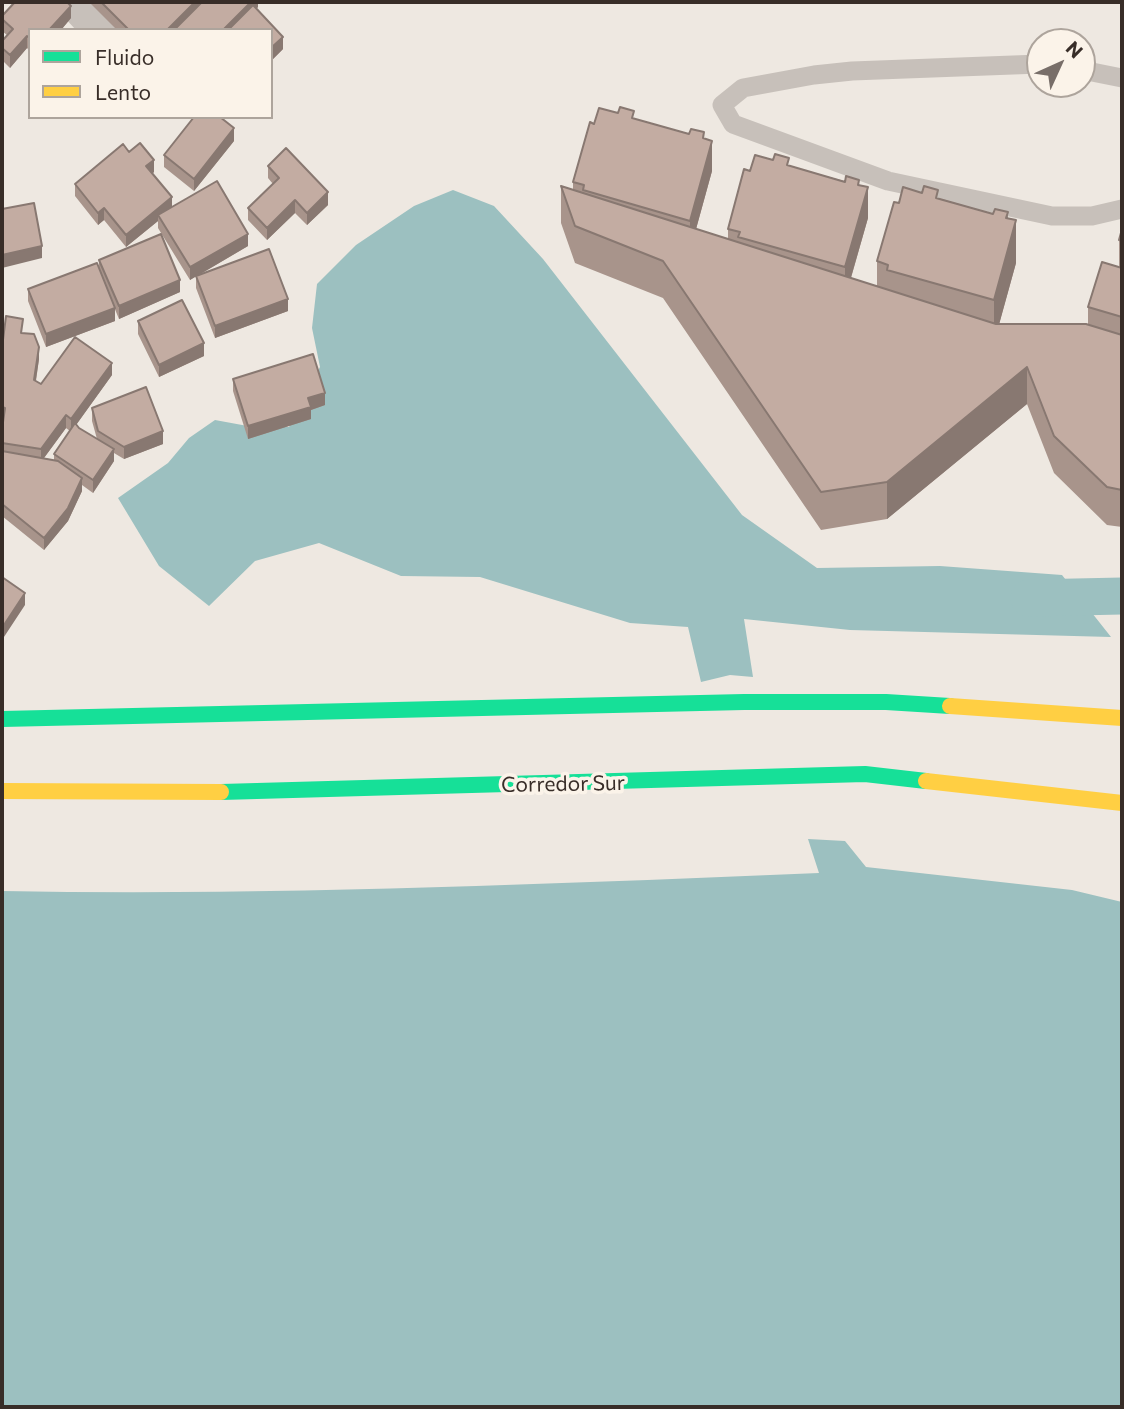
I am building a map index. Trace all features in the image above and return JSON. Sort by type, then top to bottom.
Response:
[{"type":"highway","points":[[2,719],[744,702],[886,702],[1122,718]]},
{"type":"highway","name":"Corredor Sur","points":[[2,791],[232,792],[865,774],[1122,803]]},
{"type":"street","points":[[76,2],[100,28]]},
{"type":"lane","points":[[1026,65],[852,71],[814,75],[743,88],[722,105],[733,124],[888,181],[1052,216],[1092,216],[1122,209]]},
{"type":"lane","points":[[1096,73],[1122,78]]},
{"type":"water","points":[[453,190],[494,206],[543,259],[742,515],[817,568],[940,566],[1062,575],[1111,637],[850,630],[744,619],[753,677],[730,675],[701,682],[688,627],[630,623],[480,577],[401,576],[319,543],[255,561],[209,606],[159,566],[118,498],[168,463],[189,438],[215,420],[253,427],[289,427],[320,367],[312,328],[317,284],[356,245],[414,206]]},
{"type":"water","points":[[808,839],[845,841],[866,867],[1072,890],[1122,902],[1122,1407],[2,1407],[2,891],[308,890],[819,873]]},
{"type":"building","points":[[15,2],[67,2],[71,6],[51,28],[28,28],[28,37],[10,55],[2,48],[2,41],[13,29],[2,16]]},
{"type":"building","points":[[101,2],[195,2],[169,28],[127,28]]},
{"type":"building","points":[[202,2],[251,2],[225,28],[176,28]]},
{"type":"building","points":[[253,5],[283,37],[273,46],[273,28],[230,28]]},
{"type":"building","points":[[620,107],[634,111],[632,118],[689,134],[691,129],[704,132],[703,138],[712,141],[690,221],[583,190],[584,185],[573,182],[590,122],[594,124],[599,108],[618,113]]},
{"type":"building","points":[[192,119],[223,119],[234,128],[194,179],[164,155]]},
{"type":"building","points":[[140,143],[154,160],[146,166],[172,197],[126,235],[104,208],[98,213],[75,184],[123,144],[129,152]]},
{"type":"building","points":[[286,148],[328,192],[307,213],[295,200],[267,228],[248,208],[279,178],[268,166]]},
{"type":"building","points":[[775,154],[789,158],[787,165],[845,182],[846,176],[859,180],[858,185],[868,187],[845,267],[738,237],[740,232],[728,229],[744,169],[750,171],[755,155],[773,160]]},
{"type":"building","points":[[217,181],[248,234],[190,267],[158,215]]},
{"type":"building","points":[[561,186],[996,324],[1086,324],[1122,335],[1122,490],[1107,487],[1054,436],[1027,367],[887,482],[821,492],[663,261],[575,226]]},
{"type":"building","points":[[924,186],[938,190],[936,198],[993,214],[995,209],[1008,212],[1006,218],[1016,220],[994,300],[887,270],[888,265],[877,261],[894,202],[899,203],[903,187],[922,193]]},
{"type":"building","points":[[34,203],[42,246],[2,255],[2,209]]},
{"type":"building","points":[[161,234],[180,280],[119,306],[99,260]]},
{"type":"building","points":[[269,249],[288,299],[215,326],[196,276]]},
{"type":"building","points":[[1102,262],[1122,268],[1122,317],[1088,307]]},
{"type":"building","points":[[97,263],[115,308],[46,334],[28,289]]},
{"type":"building","points":[[182,300],[204,343],[159,365],[138,321]]},
{"type":"building","points":[[6,316],[23,319],[21,333],[34,334],[39,347],[34,380],[41,384],[75,337],[112,363],[71,419],[66,415],[41,449],[2,443],[5,408],[2,407],[2,348]]},
{"type":"building","points":[[313,354],[325,393],[308,398],[311,407],[248,426],[233,379]]},
{"type":"building","points":[[146,387],[163,431],[124,447],[98,431],[92,408]]},
{"type":"building","points":[[75,423],[114,449],[93,480],[54,454]]},
{"type":"building","points":[[2,451],[58,461],[82,478],[68,508],[44,538],[2,504]]},
{"type":"building","points":[[2,577],[25,593],[2,628]]},
{"type":"waterway","points":[[1029,598],[1122,596]]},
{"type":"traffic: fast","points":[[2,719],[744,702],[886,702],[950,706]]},
{"type":"traffic: fast","points":[[221,792],[865,774],[926,781]]},
{"type":"traffic: slow","points":[[950,706],[1122,718]]},
{"type":"traffic: slow","points":[[926,781],[1122,803]]},
{"type":"traffic: slow","points":[[2,791],[221,792]]}]
